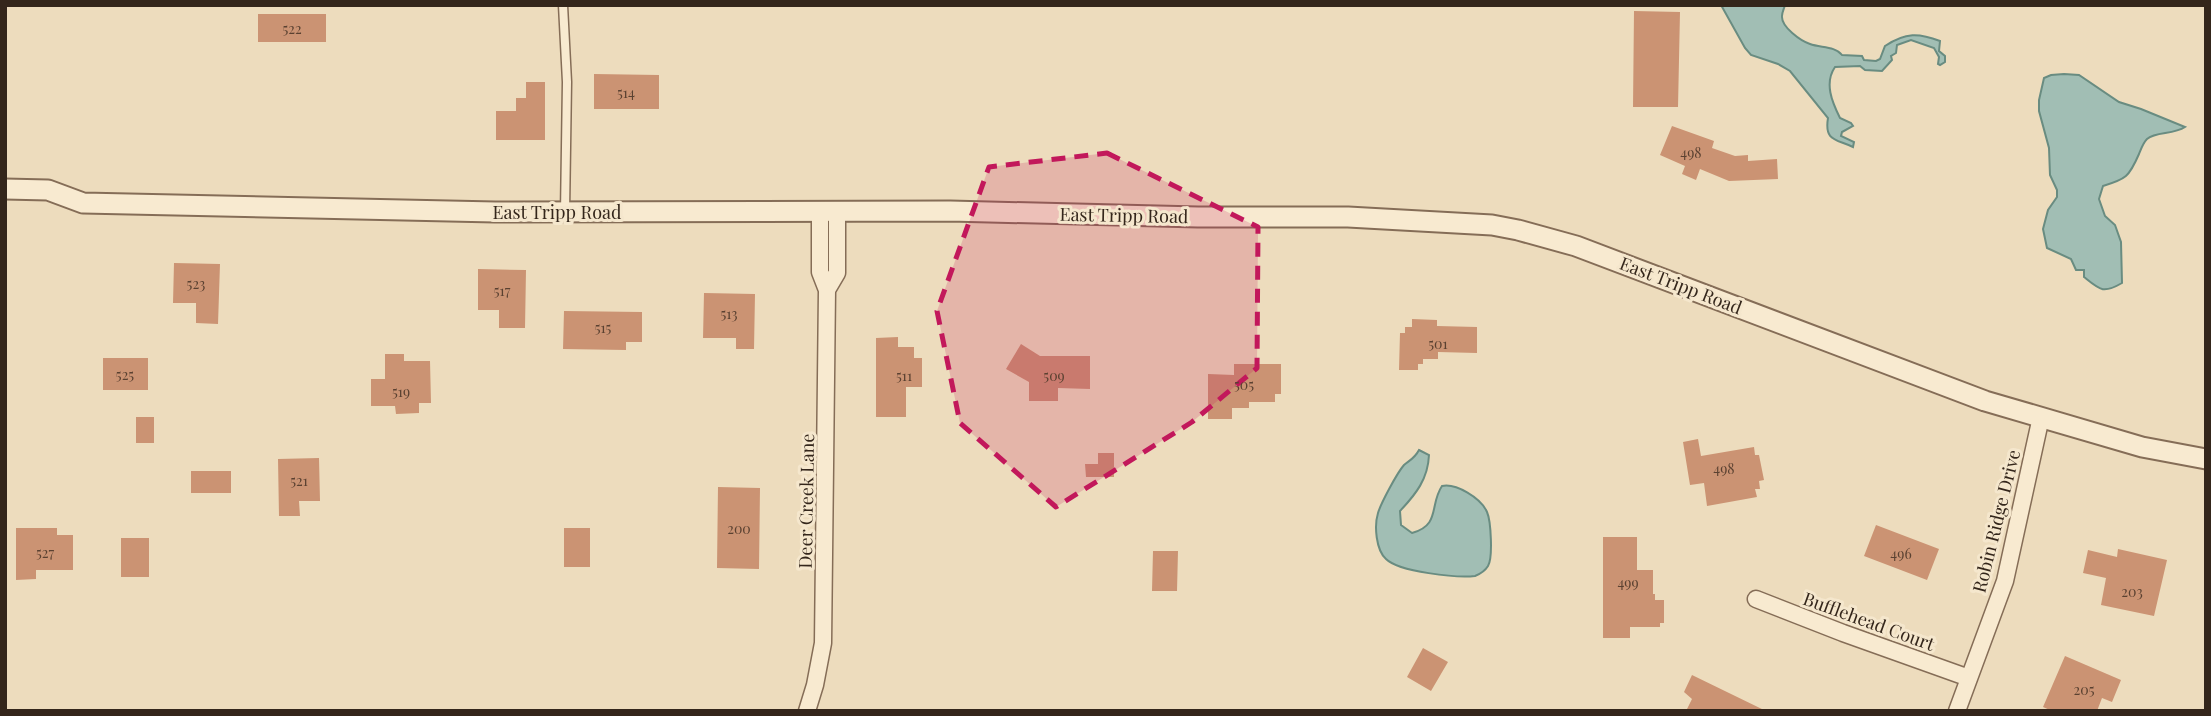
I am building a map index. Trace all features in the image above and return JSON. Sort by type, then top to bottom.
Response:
[{"type":"street","name":"East Tripp Road","points":[[5,189],[48,190],[83,203],[483,212],[829,211],[1348,217],[1492,225],[1576,246],[1985,401],[2142,447],[2206,459]]},
{"type":"street","name":"Deer Creek Lane","points":[[807,711],[816,685],[823,643],[827,290],[837,273],[829,211]]},
{"type":"street","name":"Robin Ridge Drive","points":[[1957,711],[2004,582],[2041,417]]},
{"type":"street","name":"Bufflehead Court","points":[[1756,599],[1969,678]]},
{"type":"lane","points":[[562,5],[567,82],[565,212]]},
{"type":"highlighted area","points":[[1107,153],[1258,227],[1257,368],[1192,422],[1056,507],[960,423],[937,311],[989,167]]},
{"type":"water","points":[[1721,5],[1785,5],[1783,20],[1797,37],[1810,44],[1836,50],[1842,55],[1862,56],[1864,60],[1880,59],[1885,46],[1900,38],[1926,36],[1940,41],[1939,51],[1945,56],[1945,62],[1938,64],[1939,57],[1934,48],[1911,40],[1897,45],[1896,53],[1891,56],[1892,60],[1882,71],[1865,70],[1860,66],[1835,67],[1830,79],[1830,92],[1840,118],[1853,126],[1842,132],[1841,136],[1854,142],[1853,147],[1830,136],[1828,118],[1790,71],[1751,55]]},
{"type":"water","points":[[2064,74],[2079,75],[2119,102],[2185,127],[2147,139],[2129,172],[2122,179],[2103,186],[2099,199],[2105,216],[2115,225],[2121,242],[2122,283],[2110,289],[2094,285],[2084,277],[2084,270],[2076,270],[2071,259],[2047,248],[2043,229],[2048,210],[2057,197],[2057,190],[2050,175],[2049,148],[2039,111],[2039,100],[2044,78]]},
{"type":"water","points":[[1419,450],[1429,455],[1428,464],[1424,479],[1400,511],[1401,525],[1412,533],[1427,525],[1442,486],[1454,487],[1468,493],[1484,507],[1490,523],[1490,562],[1475,576],[1415,571],[1393,564],[1380,550],[1376,531],[1380,508],[1401,469]]},
{"type":"building","points":[[1634,11],[1680,12],[1678,107],[1633,107]]},
{"type":"building","points":[[258,14],[326,14],[326,42],[258,42]]},
{"type":"building","points":[[594,74],[659,75],[659,109],[594,109]]},
{"type":"building","points":[[526,82],[545,82],[545,140],[496,140],[496,111],[516,111],[516,98],[526,98]]},
{"type":"building","points":[[1672,126],[1714,141],[1712,148],[1735,156],[1748,155],[1748,161],[1777,159],[1778,179],[1729,181],[1700,169],[1696,180],[1682,174],[1685,166],[1660,155]]},
{"type":"building","points":[[174,263],[220,264],[218,324],[196,323],[196,303],[173,303]]},
{"type":"building","points":[[478,269],[526,270],[525,328],[499,328],[499,310],[478,310]]},
{"type":"building","points":[[704,293],[755,294],[754,349],[736,349],[736,338],[703,338]]},
{"type":"building","points":[[564,311],[642,312],[642,342],[626,342],[626,350],[563,349]]},
{"type":"building","points":[[1412,319],[1437,320],[1437,326],[1477,327],[1477,353],[1438,352],[1438,359],[1423,359],[1423,364],[1418,364],[1418,370],[1399,370],[1400,333],[1405,333],[1405,327],[1412,327]]},
{"type":"building","points":[[898,337],[898,347],[914,347],[914,358],[922,358],[922,387],[906,387],[906,417],[876,417],[876,338]]},
{"type":"building","points":[[1021,344],[1040,356],[1090,356],[1090,389],[1058,388],[1058,401],[1029,401],[1029,382],[1006,369]]},
{"type":"building","points":[[385,354],[404,354],[404,361],[430,361],[431,403],[419,403],[419,413],[396,414],[395,406],[371,406],[371,379],[385,379]]},
{"type":"building","points":[[103,358],[148,358],[148,390],[103,390]]},
{"type":"building","points":[[1234,364],[1281,364],[1281,394],[1275,394],[1275,402],[1249,402],[1249,408],[1232,408],[1232,419],[1208,419],[1208,374],[1234,375]]},
{"type":"building","points":[[136,417],[154,417],[154,443],[136,443]]},
{"type":"building","points":[[1698,439],[1701,456],[1754,447],[1755,455],[1759,455],[1764,480],[1759,481],[1760,489],[1755,489],[1757,497],[1707,506],[1704,483],[1690,485],[1683,442]]},
{"type":"building","points":[[1098,453],[1114,453],[1114,477],[1086,477],[1085,464],[1098,464]]},
{"type":"building","points":[[319,458],[320,501],[299,501],[300,516],[279,516],[278,459]]},
{"type":"building","points":[[191,471],[231,471],[231,493],[191,493]]},
{"type":"building","points":[[718,487],[760,488],[759,569],[717,568]]},
{"type":"building","points":[[1876,525],[1939,549],[1927,580],[1864,556]]},
{"type":"building","points":[[16,528],[57,528],[57,535],[73,535],[73,570],[36,570],[36,579],[16,580]]},
{"type":"building","points":[[564,528],[590,528],[590,567],[564,567]]},
{"type":"building","points":[[1603,537],[1637,537],[1637,570],[1653,570],[1655,600],[1664,600],[1664,623],[1660,623],[1660,627],[1630,627],[1630,638],[1603,638]]},
{"type":"building","points":[[121,538],[149,538],[149,577],[121,577]]},
{"type":"building","points":[[2118,549],[2167,560],[2154,616],[2101,605],[2106,578],[2083,573],[2088,550],[2117,557]]},
{"type":"building","points":[[1153,551],[1178,551],[1177,591],[1152,591]]},
{"type":"building","points":[[1423,648],[1448,662],[1431,691],[1407,677]]},
{"type":"building","points":[[2065,656],[2121,680],[2112,702],[2102,698],[2097,711],[2052,711],[2043,707]]},
{"type":"building","points":[[1692,675],[1766,711],[1686,711],[1692,699],[1684,692]]}]
